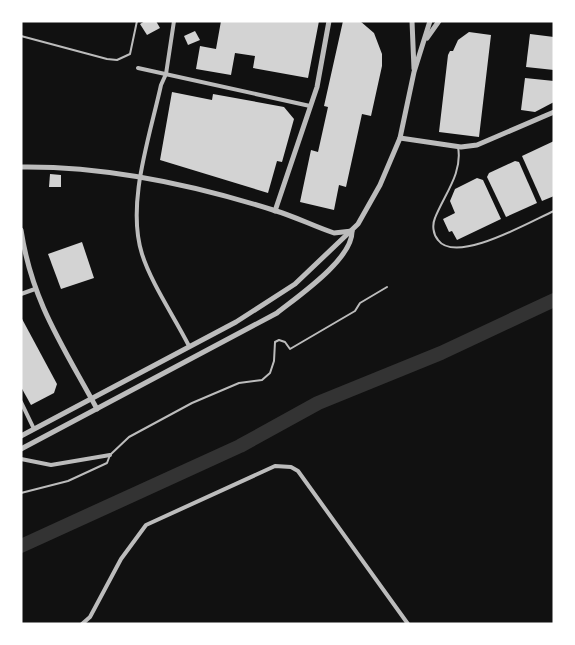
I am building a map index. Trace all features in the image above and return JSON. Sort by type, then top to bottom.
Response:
[{"type":"street","points":[[174,21],[166,74],[161,85],[140,177],[138,226],[142,255],[190,346]]},
{"type":"street","points":[[276,211],[317,87],[329,21]]},
{"type":"street","points":[[21,436],[236,322],[280,296],[352,231],[380,185],[400,138],[414,72],[430,21]]},
{"type":"street","points":[[425,40],[439,21]]},
{"type":"street","points":[[411,23],[414,72]]},
{"type":"street","points":[[138,68],[310,106]]},
{"type":"street","points":[[400,138],[458,147],[477,145],[491,141],[554,112]]},
{"type":"street","points":[[21,167],[71,168],[140,177],[223,195],[276,211],[334,233],[352,231]]},
{"type":"street","points":[[21,230],[35,289],[46,317],[97,409]]},
{"type":"street","points":[[21,449],[276,313],[310,286],[338,259],[352,238],[352,231]]},
{"type":"street","points":[[21,294],[35,289]]},
{"type":"street","points":[[21,402],[34,429]]},
{"type":"street","points":[[21,460],[51,465],[110,455]]},
{"type":"street","points":[[82,624],[90,617],[121,559],[146,525],[275,466],[283,465],[298,471],[408,624]]},
{"type":"lane","points":[[21,36],[117,60],[130,54],[137,21]]},
{"type":"lane","points":[[458,147],[460,158],[458,170],[434,222],[435,234],[444,246],[458,249],[478,245],[554,211]]},
{"type":"lane","points":[[21,493],[68,481],[107,463],[110,455],[129,437],[192,403],[239,383],[262,380],[270,373],[274,361],[275,342],[279,340],[285,342],[290,349],[355,311],[360,303],[387,287]]},
{"type":"building","points":[[145,21],[156,21],[160,28],[147,35],[140,24]]},
{"type":"building","points":[[221,21],[319,21],[308,78],[253,68],[255,56],[235,53],[231,75],[196,69],[200,46],[216,49]]},
{"type":"building","points":[[343,21],[360,21],[374,33],[382,54],[382,66],[371,116],[362,114],[346,187],[339,185],[334,210],[300,202],[311,150],[318,152],[328,107],[324,106]]},
{"type":"building","points":[[195,31],[200,40],[188,45],[184,36]]},
{"type":"building","points":[[469,32],[491,35],[479,137],[439,132],[448,55],[450,51],[453,51],[458,40]]},
{"type":"building","points":[[530,34],[554,37],[554,70],[526,67]]},
{"type":"building","points":[[525,78],[554,81],[554,102],[535,112],[521,110]]},
{"type":"building","points":[[172,92],[212,100],[213,94],[284,107],[294,119],[282,162],[277,161],[268,193],[160,160]]},
{"type":"building","points":[[554,141],[554,196],[542,201],[522,156]]},
{"type":"building","points":[[515,161],[519,162],[537,203],[506,217],[487,177],[489,173]]},
{"type":"building","points":[[50,174],[61,175],[61,187],[49,187]]},
{"type":"building","points":[[477,178],[483,180],[501,219],[457,240],[452,231],[449,232],[443,219],[455,213],[450,201],[455,189]]},
{"type":"building","points":[[82,242],[94,278],[61,289],[48,254]]},
{"type":"building","points":[[21,317],[57,384],[54,393],[31,405],[21,387]]},
{"type":"waterway","points":[[21,546],[240,446],[318,403],[441,353],[554,300]]}]
